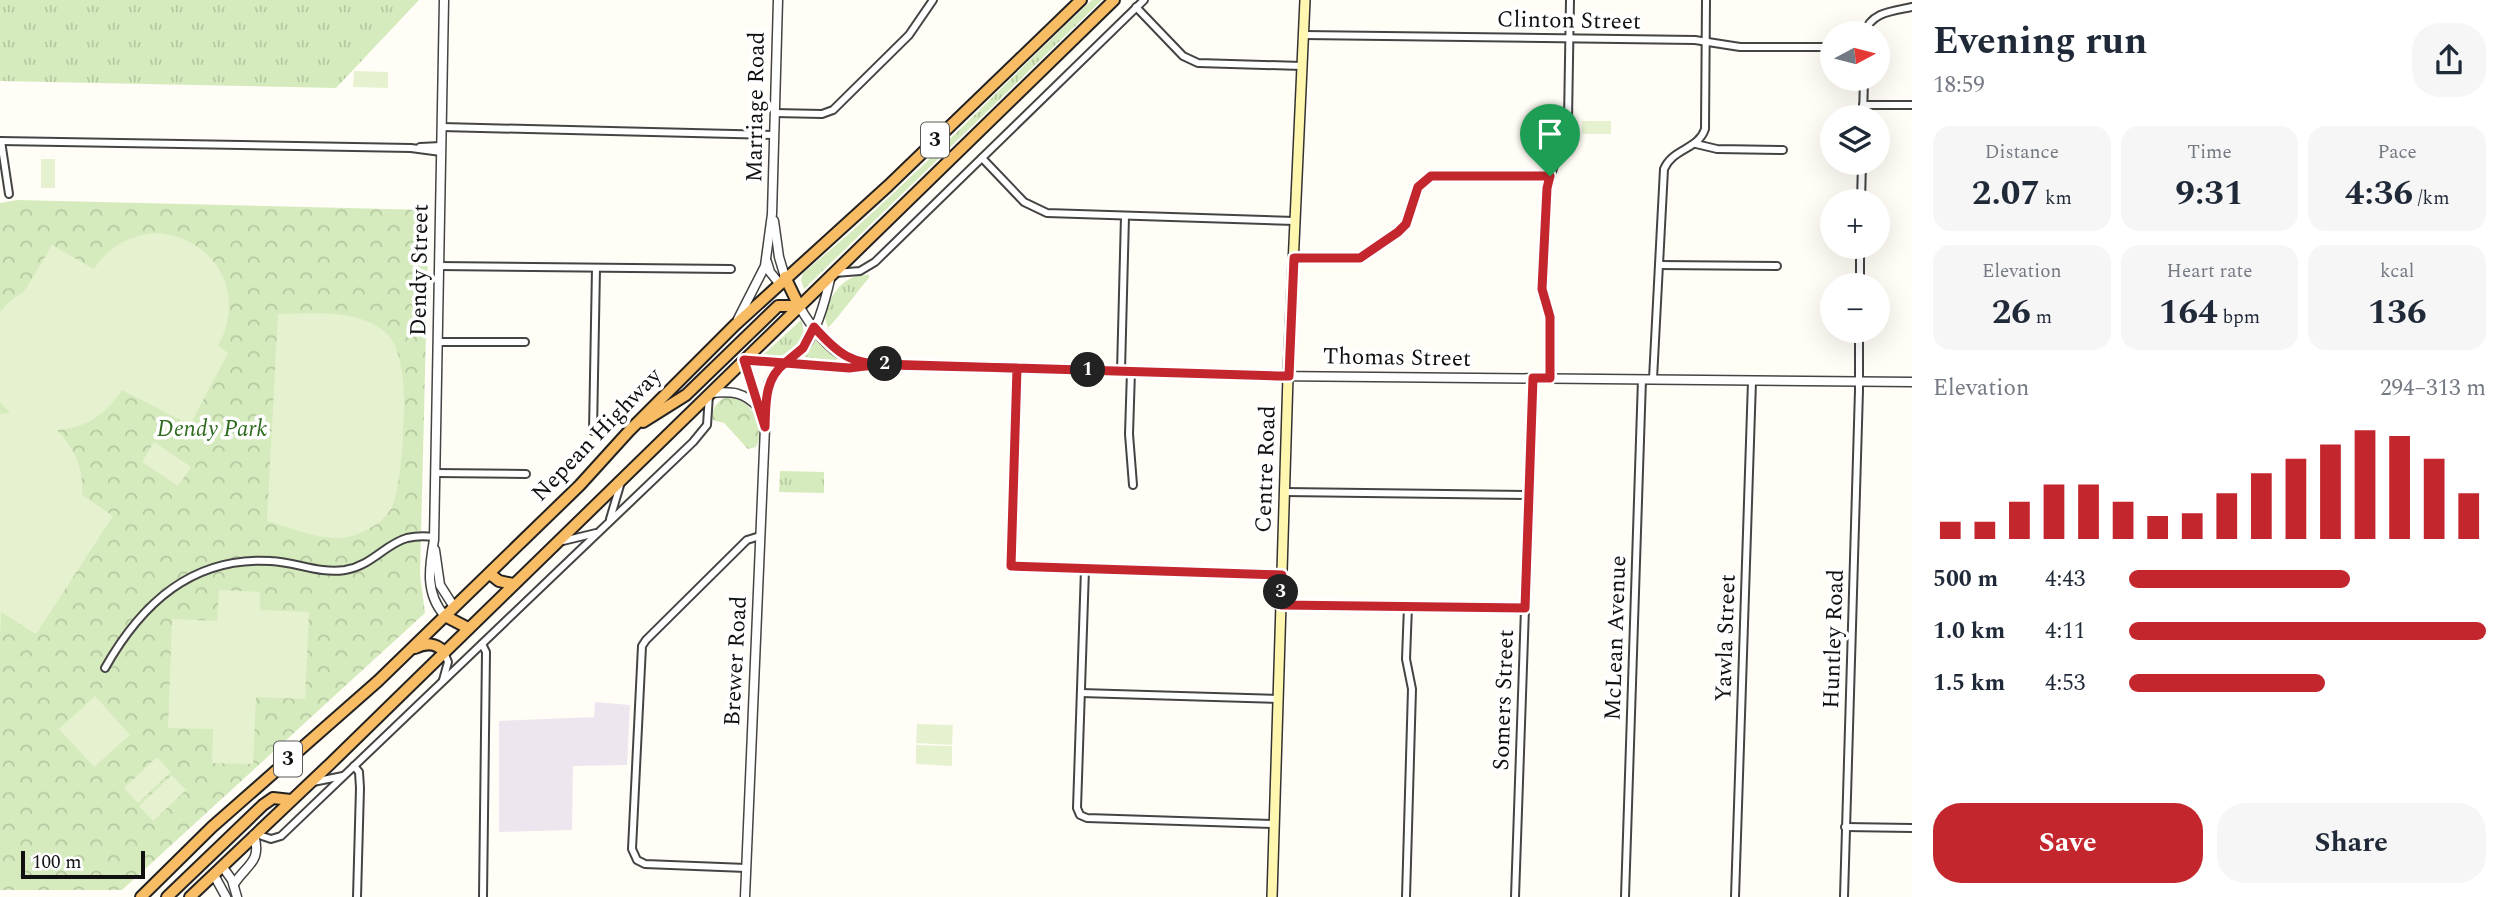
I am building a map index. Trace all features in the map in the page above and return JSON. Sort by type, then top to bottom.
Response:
[{"type":"highway","name":"Nepean Highway","points":[[141,897],[199,839],[378,681],[580,485],[632,428],[734,326],[888,186],[1081,0]]},
{"type":"highway","name":"Nepean Highway","points":[[193,896],[1114,0]]},
{"type":"highway","points":[[782,280],[799,306]]},
{"type":"highway","points":[[632,428],[677,401],[778,306],[799,306]]},
{"type":"highway","points":[[734,326],[744,360]]},
{"type":"highway","points":[[699,382],[709,393]]},
{"type":"highway","points":[[490,573],[499,581],[513,584]]},
{"type":"highway","points":[[454,607],[468,628]]},
{"type":"highway","points":[[445,615],[468,628]]},
{"type":"highway","points":[[409,651],[430,644],[438,646],[444,652]]},
{"type":"highway","points":[[167,897],[273,798],[291,800]]},
{"type":"highway","points":[[199,839],[209,857],[214,875]]},
{"type":"highway","points":[[209,857],[222,866]]},
{"type":"main road","name":"Centre Road","points":[[1272,897],[1289,376],[1305,0]]},
{"type":"street","name":"Dendy Street","points":[[444,0],[434,538],[430,585],[435,603],[445,615]]},
{"type":"street","name":"Marriage Road","points":[[734,326],[764,269],[767,253],[772,214],[778,0]]},
{"type":"street","points":[[775,113],[822,114],[833,110],[909,35],[933,0]]},
{"type":"street","points":[[832,274],[852,273],[868,268],[1144,0]]},
{"type":"street","points":[[1550,378],[1550,317],[1542,289],[1547,188],[1567,126],[1570,0]]},
{"type":"street","points":[[1653,379],[1664,169],[1676,154],[1696,144],[1703,135],[1706,123],[1706,0]]},
{"type":"street","points":[[1136,7],[1183,56],[1198,63],[1302,66]]},
{"type":"street","points":[[1871,21],[1877,16],[1912,7]]},
{"type":"street","name":"Clinton Street","points":[[1304,35],[1695,40],[1740,47],[1820,47]]},
{"type":"street","points":[[1863,105],[1864,91]]},
{"type":"street","points":[[1890,105],[1912,105]]},
{"type":"street","points":[[442,127],[775,135]]},
{"type":"street","points":[[9,194],[0,141],[441,149]]},
{"type":"street","points":[[1696,144],[1717,149],[1783,150]]},
{"type":"street","points":[[982,158],[1024,202],[1041,212],[1296,221]]},
{"type":"street","points":[[1294,258],[1360,258],[1406,224],[1418,187],[1431,176],[1550,176]]},
{"type":"street","name":"Marriage Road","points":[[772,214],[782,280]]},
{"type":"street","points":[[1121,371],[1125,216]]},
{"type":"street","points":[[767,253],[768,268],[782,280]]},
{"type":"street","points":[[439,265],[731,269]]},
{"type":"street","points":[[1659,265],[1777,266]]},
{"type":"street","points":[[593,431],[596,268]]},
{"type":"street","name":"Brewer Road","points":[[745,897],[769,382],[775,372],[803,348],[814,327],[832,274]]},
{"type":"street","name":"Thomas Street","points":[[799,306],[814,327],[843,355],[882,364]]},
{"type":"street","points":[[438,342],[525,342]]},
{"type":"street","name":"Huntley Road","points":[[1844,897],[1859,343]]},
{"type":"street","name":"Brewer Road","points":[[744,360],[765,427]]},
{"type":"street","name":"Thomas Street","points":[[744,360],[849,368],[882,364],[1289,376],[1912,382]]},
{"type":"street","points":[[1017,368],[1011,566],[1282,575]]},
{"type":"street","points":[[1131,372],[1129,434],[1133,485]]},
{"type":"street","name":"Somers Street","points":[[1515,897],[1533,378]]},
{"type":"street","name":"McLean Avenue","points":[[1625,897],[1642,379]]},
{"type":"street","name":"Yawla Street","points":[[1735,897],[1752,381]]},
{"type":"street","points":[[255,834],[269,839],[277,838],[701,434],[707,425],[709,393],[740,393],[761,410]]},
{"type":"street","points":[[435,473],[526,474]]},
{"type":"street","points":[[607,524],[615,508],[623,477]]},
{"type":"street","points":[[1285,492],[1529,495]]},
{"type":"street","points":[[556,543],[601,530]]},
{"type":"street","points":[[746,868],[645,863],[637,860],[632,849],[642,646],[747,540],[761,536]]},
{"type":"street","points":[[105,668],[119,643],[150,605],[172,587],[204,571],[235,562],[265,560],[320,571],[342,570],[370,561],[407,538],[434,538]]},
{"type":"street","name":"Dendy Street","points":[[434,538],[440,585],[454,607]]},
{"type":"street","points":[[742,546],[760,546]]},
{"type":"street","points":[[1085,569],[1077,808],[1080,815],[1087,818],[1274,824]]},
{"type":"street","points":[[1281,605],[1525,608]]},
{"type":"street","points":[[1406,897],[1412,696],[1406,659],[1408,607]]},
{"type":"street","points":[[482,644],[486,652],[483,897]]},
{"type":"street","points":[[441,684],[447,666],[444,652]]},
{"type":"street","points":[[1081,693],[1278,699]]},
{"type":"street","points":[[354,766],[359,772],[360,788],[357,897]]},
{"type":"street","points":[[307,784],[345,775]]},
{"type":"street","points":[[1845,827],[1912,828]]},
{"type":"street","points":[[234,884],[256,856],[258,847],[255,834]]},
{"type":"street","points":[[222,866],[234,884],[237,897]]},
{"type":"street","points":[[214,875],[226,897]]},
{"type":"shaded area","points":[[595,702],[630,705],[627,765],[573,766],[572,830],[499,832],[499,721],[594,717]]},
{"type":"green space","points":[[0,0],[419,0],[336,88],[0,81]]},
{"type":"green space","points":[[1092,0],[1102,0],[804,289],[801,280],[803,273],[914,174]]},
{"type":"green space","points":[[354,71],[388,72],[388,88],[353,87]]},
{"type":"green space","points":[[1582,121],[1611,121],[1611,134],[1582,134]]},
{"type":"green space","points":[[41,159],[55,159],[55,188],[41,188]]},
{"type":"green space","name":"Dendy Park","points":[[17,200],[429,210],[420,575],[425,613],[122,890],[0,890],[0,203]]},
{"type":"green space","points":[[156,233],[177,237],[195,245],[210,257],[220,272],[227,288],[229,307],[226,326],[218,346],[228,353],[190,425],[122,390],[102,413],[87,423],[57,430],[77,460],[82,495],[113,516],[36,634],[1,612],[0,641],[0,414],[10,413],[0,402],[0,312],[11,300],[24,292],[52,245],[94,269],[113,248],[137,236]]},
{"type":"green space","points":[[869,275],[828,328],[824,315],[835,292],[845,281]]},
{"type":"green space","points":[[320,313],[361,319],[385,332],[396,348],[402,375],[404,408],[401,464],[395,497],[392,507],[381,521],[355,535],[345,538],[323,537],[267,521],[278,314]]},
{"type":"green space","points":[[801,320],[804,333],[794,349],[777,356],[764,354]]},
{"type":"green space","points":[[816,338],[837,358],[836,361],[805,357]]},
{"type":"green space","points":[[730,395],[745,403],[755,416],[760,431],[756,447],[748,449],[724,423],[713,420],[717,404]]},
{"type":"green space","points":[[154,442],[191,467],[178,486],[142,462]]},
{"type":"green space","points":[[780,471],[824,472],[824,493],[779,492]]},
{"type":"green space","points":[[219,590],[260,592],[260,610],[309,612],[305,699],[256,697],[253,764],[212,763],[213,729],[168,728],[172,619],[217,621]]},
{"type":"green space","points":[[95,696],[130,735],[94,767],[59,729]]},
{"type":"green space","points":[[917,724],[953,725],[952,745],[916,743]]},
{"type":"green space","points":[[916,745],[952,746],[952,766],[916,764]]},
{"type":"green space","points":[[157,757],[171,772],[138,803],[124,788]]},
{"type":"green space","points":[[172,775],[186,790],[153,821],[139,806]]},
{"type":"route","points":[[1550,176],[1431,176],[1418,187],[1406,224],[1360,258],[1294,258],[1289,376],[882,364],[849,368],[785,363],[772,375],[769,382],[765,427],[744,360],[785,363],[803,348],[814,327],[837,352],[850,358],[882,364],[889,365],[1017,368],[1011,566],[1282,575],[1281,605],[1525,608],[1533,378],[1550,378],[1550,312],[1542,289],[1547,188],[1550,176]]}]
